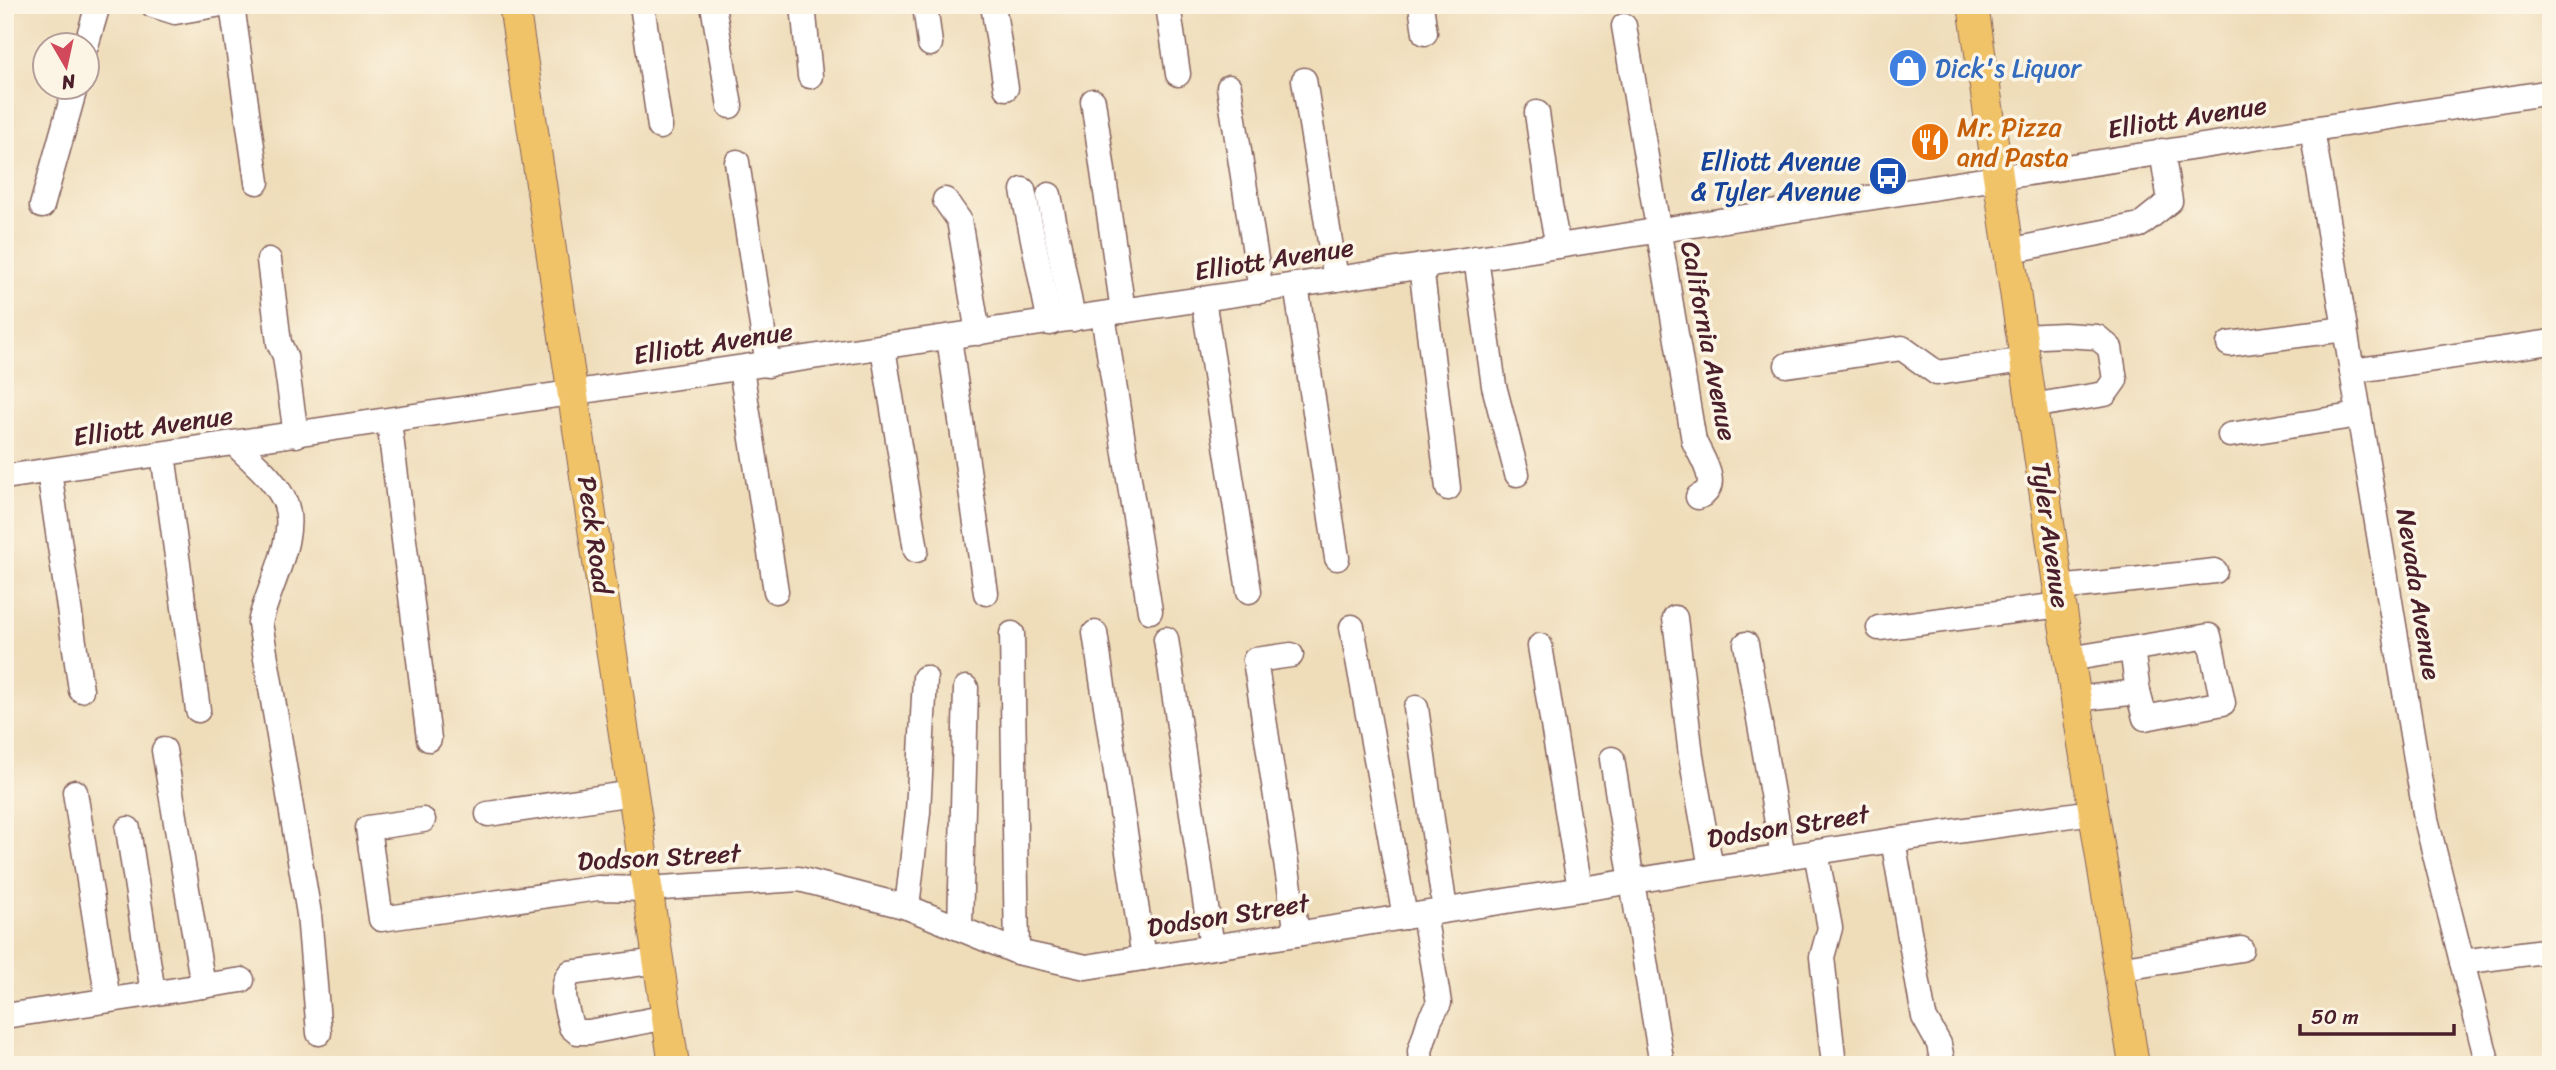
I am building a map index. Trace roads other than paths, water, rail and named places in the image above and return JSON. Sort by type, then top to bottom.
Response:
[{"type":"main road","name":"Peck Road","points":[[514,5],[674,1065]]},
{"type":"main road","name":"Tyler Avenue","points":[[1973,5],[2069,659],[2134,1065]]},
{"type":"street","points":[[90,32],[98,5]]},
{"type":"street","points":[[153,5],[175,12],[216,5]]},
{"type":"street","points":[[232,5],[257,182]]},
{"type":"street","points":[[642,5],[660,127]]},
{"type":"street","points":[[713,5],[730,106]]},
{"type":"street","points":[[803,5],[810,76]]},
{"type":"street","points":[[925,5],[930,44]]},
{"type":"street","points":[[993,5],[1006,88]]},
{"type":"street","points":[[1168,5],[1178,74]]},
{"type":"street","points":[[1421,5],[1425,33]]},
{"type":"street","name":"California Avenue","points":[[1624,26],[1694,440],[1709,473],[1709,486],[1704,495],[1698,497]]},
{"type":"street","points":[[1304,80],[1336,279]]},
{"type":"street","points":[[1229,87],[1261,290]]},
{"type":"street","name":"Elliott Avenue","points":[[5,477],[1421,267],[2551,92]]},
{"type":"street","points":[[1093,101],[1113,313],[1150,611]]},
{"type":"street","points":[[41,206],[71,102]]},
{"type":"street","points":[[1537,113],[1558,246]]},
{"type":"street","name":"Nevada Avenue","points":[[2312,128],[2426,819],[2488,1065]]},
{"type":"street","points":[[2008,251],[2140,225],[2170,201],[2162,151]]},
{"type":"street","points":[[737,162],[768,365]]},
{"type":"street","points":[[1023,190],[1061,321]]},
{"type":"street","points":[[1049,195],[1061,321]]},
{"type":"street","points":[[945,201],[959,220],[978,333]]},
{"type":"street","points":[[1476,258],[1494,386],[1517,474]]},
{"type":"street","points":[[269,260],[279,343],[285,356],[296,435]]},
{"type":"street","points":[[1421,267],[1448,488]]},
{"type":"street","points":[[1296,285],[1337,558]]},
{"type":"street","points":[[1203,299],[1249,591]]},
{"type":"street","points":[[2229,344],[2345,329]]},
{"type":"street","points":[[1787,365],[1902,348],[1937,373],[2064,335],[2097,337],[2110,348],[2115,380],[2105,394],[2031,406]]},
{"type":"street","points":[[949,338],[986,593]]},
{"type":"street","points":[[2352,372],[2551,342]]},
{"type":"street","points":[[883,348],[916,550]]},
{"type":"street","points":[[741,369],[776,591]]},
{"type":"street","points":[[2230,435],[2359,415]]},
{"type":"street","points":[[388,421],[429,738]]},
{"type":"street","points":[[235,444],[270,478],[285,502],[288,519],[288,533],[264,603],[260,623],[309,914],[319,1033]]},
{"type":"street","points":[[163,454],[198,710]]},
{"type":"street","points":[[49,471],[81,691]]},
{"type":"street","points":[[1879,628],[2215,570]]},
{"type":"street","points":[[1675,618],[1691,756],[1711,868]]},
{"type":"street","points":[[1352,627],[1425,914],[1439,1003],[1430,1020],[1420,1051],[1422,1065]]},
{"type":"street","points":[[1095,633],[1144,958]]},
{"type":"street","points":[[1012,634],[1017,952]]},
{"type":"street","points":[[2069,659],[2209,636],[2223,703],[2144,718],[2132,649]]},
{"type":"street","points":[[1166,639],[1212,947]]},
{"type":"street","points":[[1746,645],[1783,857]]},
{"type":"street","points":[[1540,646],[1580,889]]},
{"type":"street","points":[[1291,654],[1255,660],[1297,934]]},
{"type":"street","points":[[907,907],[918,812],[925,678]]},
{"type":"street","points":[[960,928],[966,688]]},
{"type":"street","points":[[2076,699],[2138,692]]},
{"type":"street","points":[[1416,708],[1425,914]]},
{"type":"street","points":[[164,750],[203,986]]},
{"type":"street","points":[[1612,759],[1662,1065]]},
{"type":"street","points":[[75,792],[108,1000]]},
{"type":"street","points":[[488,814],[633,793]]},
{"type":"street","name":"Dodson Street","points":[[423,820],[368,828],[381,919],[598,888],[647,889],[799,879],[907,907],[1017,952],[1086,967],[1711,868],[2093,812]]},
{"type":"street","points":[[128,829],[153,993]]},
{"type":"street","points":[[1893,840],[1924,1017],[1939,1044],[1943,1065]]},
{"type":"street","points":[[1816,852],[1830,928],[1822,957],[1834,1065]]},
{"type":"street","points":[[2118,968],[2241,949]]},
{"type":"street","points":[[2462,962],[2551,950]]},
{"type":"street","points":[[658,961],[570,973],[565,981],[564,992],[571,1027],[577,1032],[667,1017]]},
{"type":"street","points":[[5,1016],[242,980]]},
{"type":"place","name":"Dick's Liquor","points":[[1908,68]]},
{"type":"place","name":"Mr. Pizza and Pasta","points":[[1930,142]]},
{"type":"place","name":"Elliott Avenue & Tyler Avenue","points":[[1888,176]]}]
